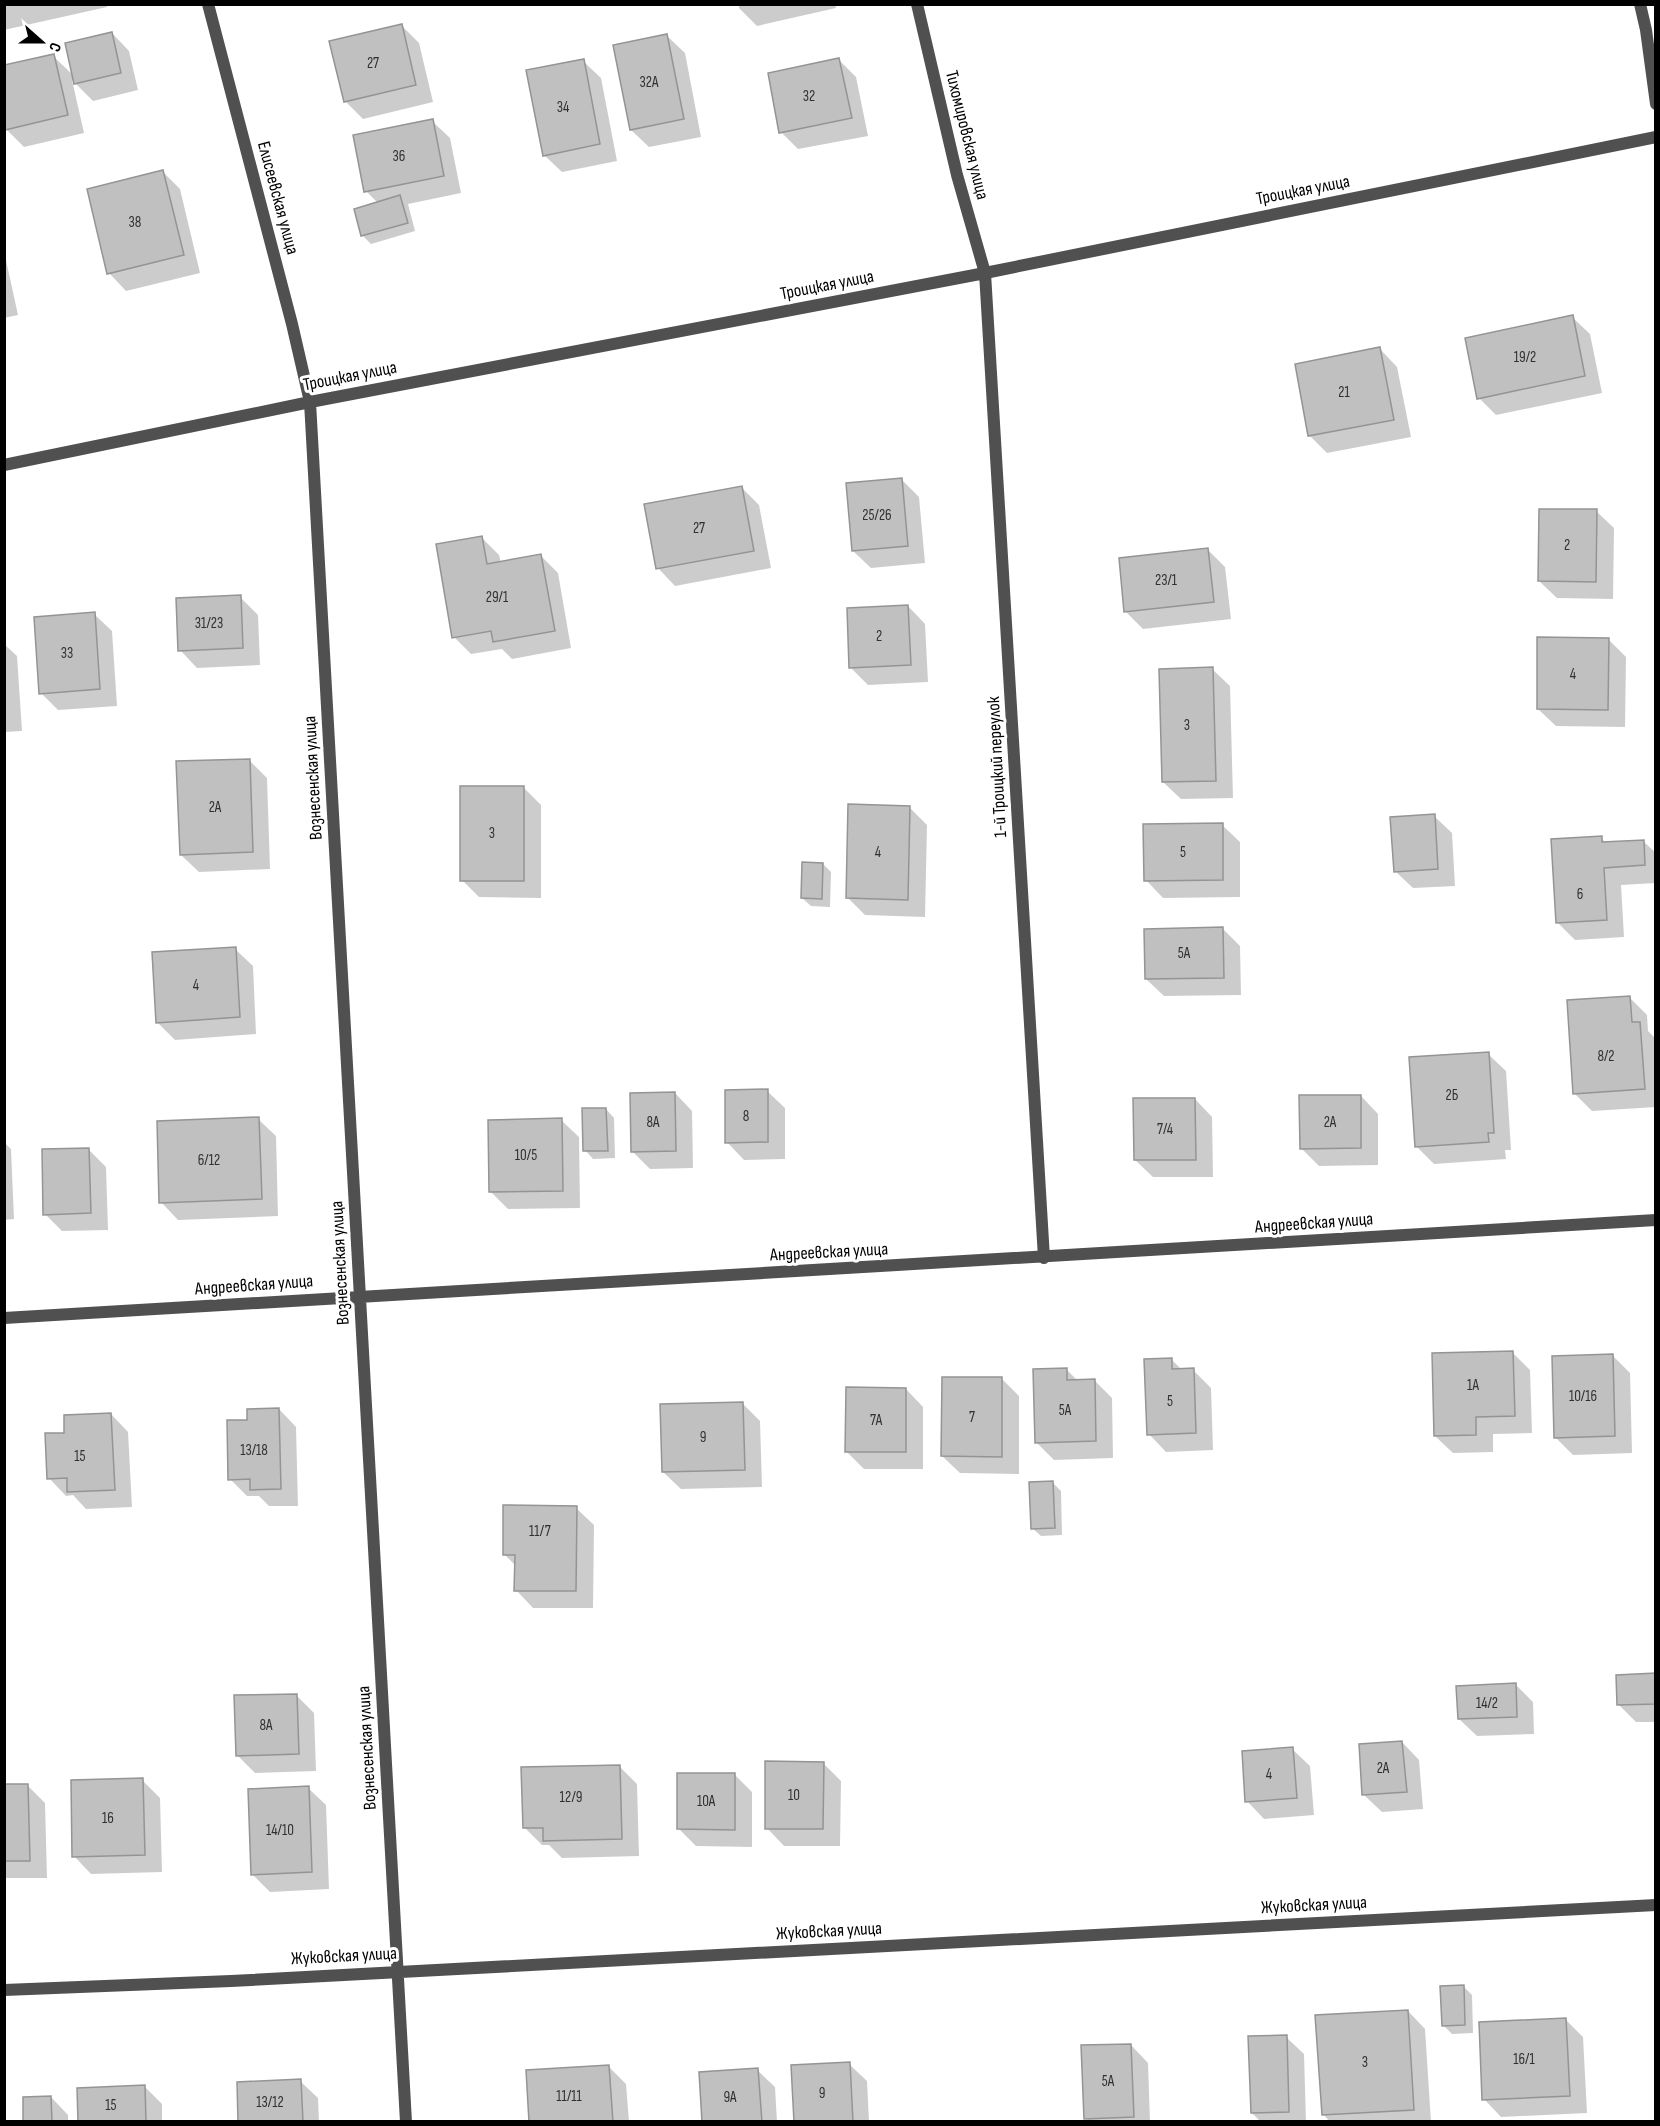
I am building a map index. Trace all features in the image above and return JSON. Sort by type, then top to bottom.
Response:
[{"type":"street","name":"Елисеевская улица","points":[[208,4],[292,324],[310,402]]},
{"type":"street","name":"Тихомировская улица","points":[[917,4],[957,175],[985,273]]},
{"type":"street","points":[[1640,4],[1646,30],[1656,104]]},
{"type":"street","name":"Троицкая улица","points":[[4,465],[310,402],[985,273],[1656,137]]},
{"type":"street","name":"1-й Троицкий переулок","points":[[985,273],[1044,1258]]},
{"type":"street","name":"Вознесенская улица","points":[[310,402],[406,2121]]},
{"type":"street","name":"Андреевская улица","points":[[4,1318],[1656,1220]]},
{"type":"street","name":"Жуковская улица","points":[[4,1990],[397,1972],[1656,1905]]},
{"type":"building","points":[[402,24],[416,85],[344,102],[329,41]]},
{"type":"building","points":[[112,32],[121,73],[74,84],[65,43]]},
{"type":"building","points":[[667,34],[684,119],[630,130],[613,45]]},
{"type":"building","points":[[54,54],[68,115],[5,130],[4,65]]},
{"type":"building","points":[[839,58],[852,118],[779,133],[768,73]]},
{"type":"building","points":[[584,59],[600,144],[543,156],[526,70]]},
{"type":"building","points":[[433,119],[444,176],[364,192],[353,135]]},
{"type":"building","points":[[163,170],[184,255],[107,274],[87,189]]},
{"type":"building","points":[[400,195],[408,223],[361,236],[354,209]]},
{"type":"building","points":[[1573,315],[1585,376],[1477,399],[1465,338]]},
{"type":"building","points":[[1380,347],[1394,420],[1308,436],[1295,364]]},
{"type":"building","points":[[902,478],[908,546],[852,551],[846,483]]},
{"type":"building","points":[[742,486],[754,551],[656,569],[644,504]]},
{"type":"building","points":[[1539,509],[1597,509],[1596,582],[1538,581]]},
{"type":"building","points":[[482,536],[487,564],[541,554],[555,631],[493,642],[491,631],[452,638],[436,544]]},
{"type":"building","points":[[1208,548],[1214,602],[1124,612],[1119,558]]},
{"type":"building","points":[[241,595],[243,648],[178,651],[176,598]]},
{"type":"building","points":[[908,605],[911,665],[849,668],[847,608]]},
{"type":"building","points":[[95,612],[100,689],[39,694],[34,617]]},
{"type":"building","points":[[1537,637],[1609,638],[1608,710],[1537,709]]},
{"type":"building","points":[[1213,667],[1216,781],[1162,782],[1159,669]]},
{"type":"building","points":[[250,759],[253,852],[180,855],[176,761]]},
{"type":"building","points":[[460,786],[524,786],[524,881],[460,881]]},
{"type":"building","points":[[848,804],[910,806],[908,900],[846,898]]},
{"type":"building","points":[[1435,814],[1438,869],[1394,872],[1390,817]]},
{"type":"building","points":[[1223,823],[1223,880],[1144,881],[1143,824]]},
{"type":"building","points":[[1602,836],[1602,842],[1644,840],[1645,865],[1604,868],[1607,920],[1556,923],[1551,839]]},
{"type":"building","points":[[802,862],[823,863],[822,899],[801,898]]},
{"type":"building","points":[[1223,927],[1224,978],[1145,979],[1144,929]]},
{"type":"building","points":[[236,947],[240,1017],[156,1023],[152,952]]},
{"type":"building","points":[[1630,996],[1632,1022],[1640,1022],[1645,1089],[1573,1094],[1567,1000]]},
{"type":"building","points":[[1489,1052],[1494,1133],[1488,1133],[1489,1142],[1415,1147],[1409,1057]]},
{"type":"building","points":[[768,1089],[768,1142],[725,1143],[725,1090]]},
{"type":"building","points":[[675,1092],[676,1151],[631,1152],[630,1093]]},
{"type":"building","points":[[1299,1095],[1361,1095],[1361,1148],[1300,1149]]},
{"type":"building","points":[[1133,1098],[1195,1098],[1196,1160],[1134,1160]]},
{"type":"building","points":[[582,1108],[606,1108],[608,1151],[583,1151]]},
{"type":"building","points":[[259,1117],[262,1199],[159,1203],[157,1121]]},
{"type":"building","points":[[562,1118],[563,1191],[489,1192],[488,1120]]},
{"type":"building","points":[[89,1148],[91,1213],[43,1215],[42,1149]]},
{"type":"building","points":[[1513,1351],[1515,1416],[1476,1417],[1476,1435],[1434,1436],[1432,1353]]},
{"type":"building","points":[[1613,1354],[1615,1436],[1554,1438],[1552,1356]]},
{"type":"building","points":[[1172,1358],[1172,1369],[1194,1368],[1196,1433],[1147,1435],[1144,1359]]},
{"type":"building","points":[[1067,1368],[1067,1380],[1095,1379],[1096,1441],[1035,1443],[1033,1369]]},
{"type":"building","points":[[942,1377],[1002,1377],[1002,1457],[941,1456]]},
{"type":"building","points":[[846,1387],[906,1388],[906,1452],[845,1452]]},
{"type":"building","points":[[743,1402],[745,1470],[662,1472],[660,1404]]},
{"type":"building","points":[[279,1408],[281,1489],[250,1490],[250,1479],[228,1480],[227,1420],[247,1420],[247,1409]]},
{"type":"building","points":[[111,1413],[115,1490],[67,1492],[67,1478],[47,1479],[45,1433],[64,1433],[64,1415]]},
{"type":"building","points":[[1053,1481],[1055,1528],[1031,1529],[1029,1482]]},
{"type":"building","points":[[503,1505],[577,1506],[576,1591],[514,1591],[515,1555],[503,1555]]},
{"type":"building","points":[[1656,1673],[1656,1704],[1617,1705],[1616,1675]]},
{"type":"building","points":[[1516,1683],[1517,1717],[1458,1719],[1456,1686]]},
{"type":"building","points":[[297,1694],[299,1754],[236,1756],[234,1695]]},
{"type":"building","points":[[1402,1741],[1407,1792],[1362,1795],[1359,1744]]},
{"type":"building","points":[[1293,1747],[1297,1798],[1245,1802],[1242,1751]]},
{"type":"building","points":[[765,1761],[824,1762],[823,1829],[765,1829]]},
{"type":"building","points":[[620,1765],[622,1839],[543,1841],[543,1828],[523,1828],[521,1767]]},
{"type":"building","points":[[677,1773],[735,1773],[735,1830],[677,1829]]},
{"type":"building","points":[[143,1778],[145,1855],[72,1857],[71,1780]]},
{"type":"building","points":[[4,1784],[28,1784],[30,1861],[4,1861]]},
{"type":"building","points":[[309,1786],[312,1872],[251,1875],[248,1789]]},
{"type":"building","points":[[1464,1985],[1465,2025],[1442,2026],[1440,1986]]},
{"type":"building","points":[[1408,2010],[1414,2110],[1322,2115],[1315,2015]]},
{"type":"building","points":[[1566,2018],[1570,2096],[1482,2100],[1479,2022]]},
{"type":"building","points":[[1287,2035],[1289,2112],[1251,2113],[1248,2036]]},
{"type":"building","points":[[1131,2044],[1134,2117],[1084,2119],[1081,2045]]},
{"type":"building","points":[[850,2062],[853,2122],[794,2122],[791,2065]]},
{"type":"building","points":[[609,2065],[613,2122],[529,2122],[526,2070]]},
{"type":"building","points":[[758,2068],[762,2122],[702,2122],[699,2072]]},
{"type":"building","points":[[301,2079],[303,2122],[238,2122],[237,2082]]},
{"type":"building","points":[[145,2085],[146,2122],[78,2122],[77,2088]]},
{"type":"building","points":[[51,2096],[52,2122],[23,2122],[23,2097]]}]
